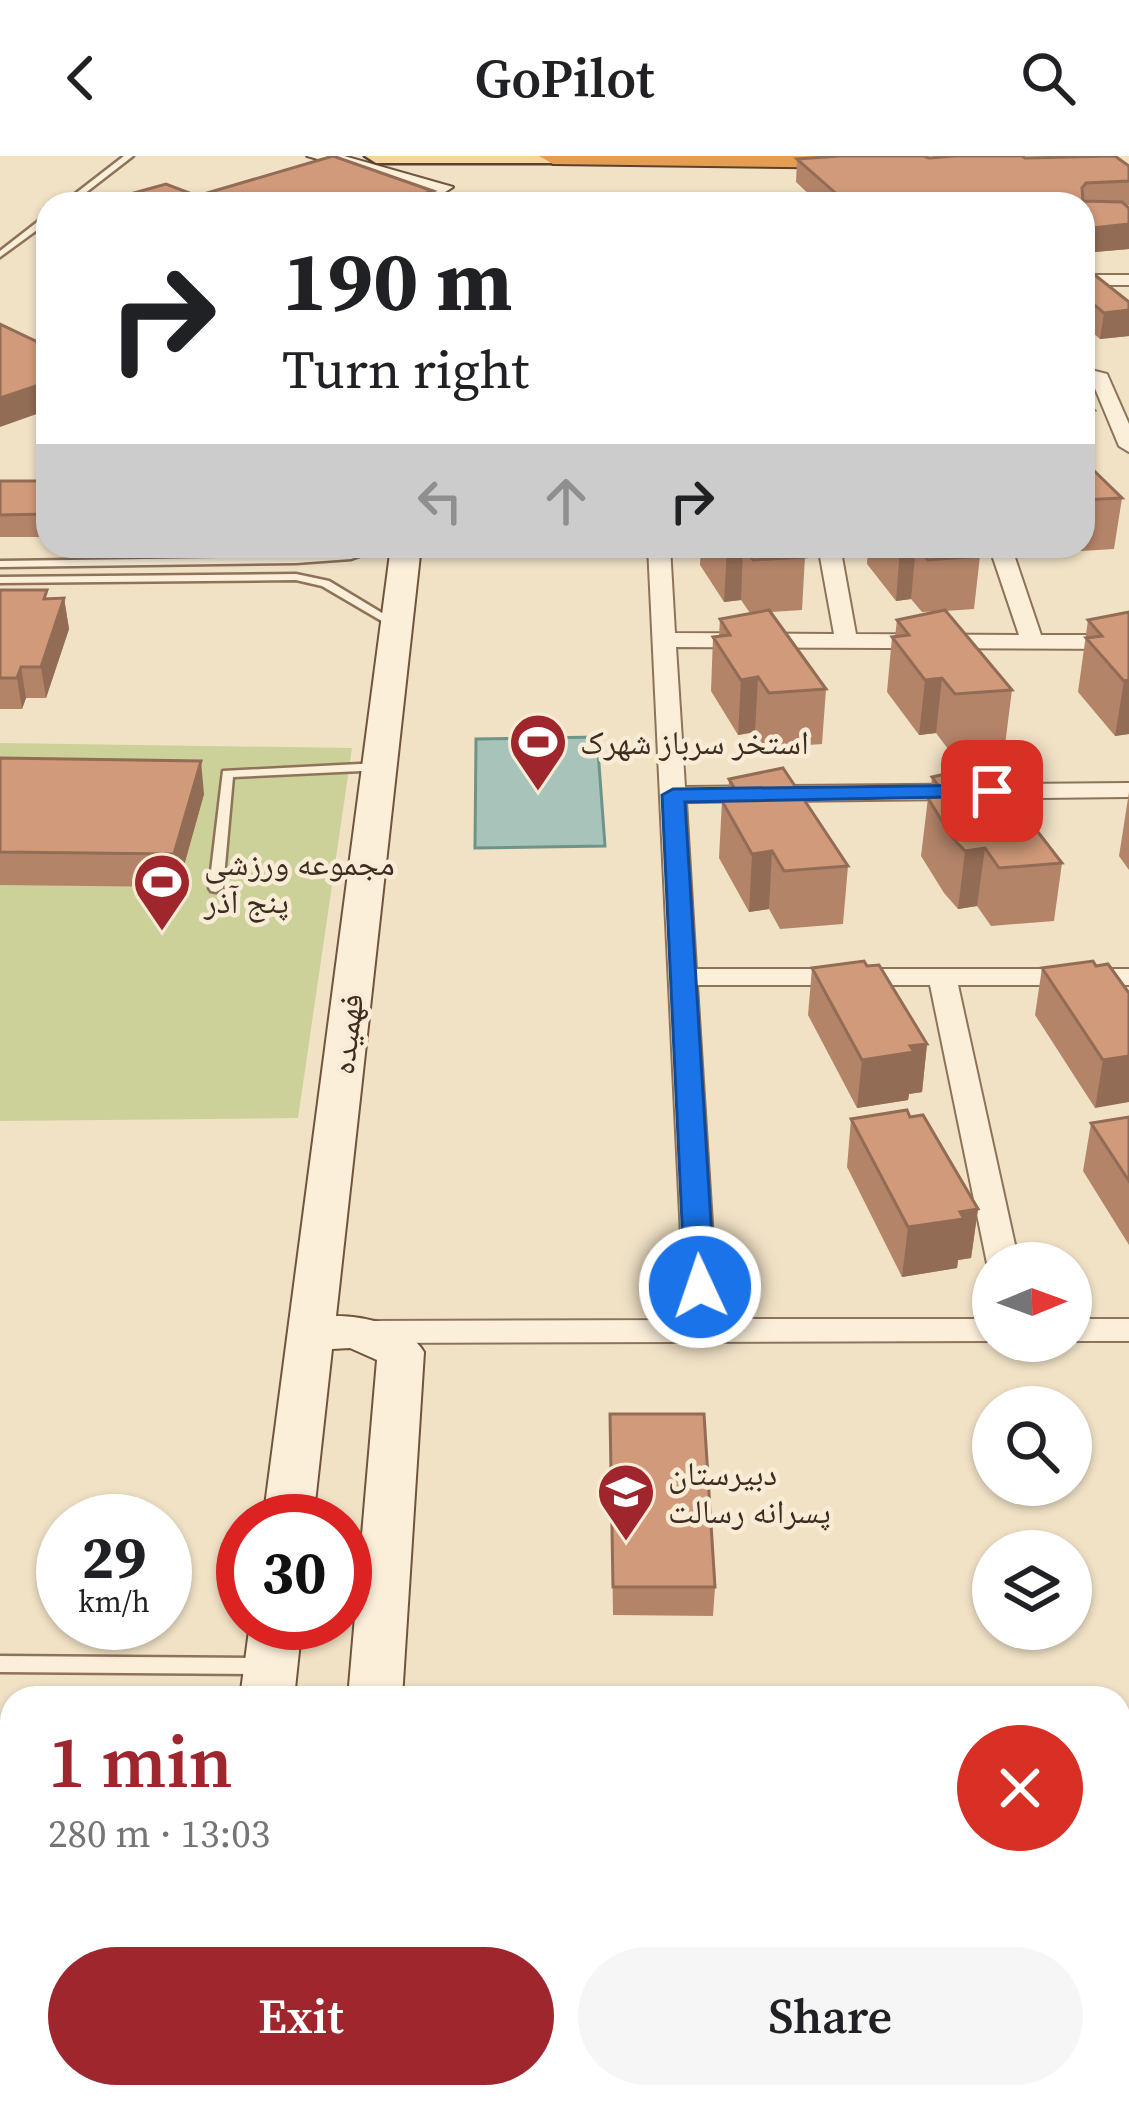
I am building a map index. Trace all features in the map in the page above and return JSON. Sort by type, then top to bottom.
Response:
[{"type":"highway","points":[[554,156],[892,160]]},
{"type":"main road","points":[[318,156],[435,192]]},
{"type":"main road","points":[[376,156],[554,156]]},
{"type":"main road","points":[[415,158],[401,166],[440,192]]},
{"type":"main road","name":"فهمیده","points":[[295,1494],[334,1332],[379,767],[404,558]]},
{"type":"main road","points":[[334,1332],[401,1352],[376,1686]]},
{"type":"street","points":[[1095,280],[1129,280]]},
{"type":"street","points":[[1095,374],[1129,374]]},
{"type":"street","points":[[1095,383],[1129,446]]},
{"type":"street","points":[[660,558],[702,1331]]},
{"type":"street","points":[[831,558],[846,641]]},
{"type":"street","points":[[1004,558],[1032,641]]},
{"type":"street","points":[[664,640],[1129,642]]},
{"type":"street","points":[[673,795],[1129,790]]},
{"type":"street","points":[[942,976],[999,1242]]},
{"type":"street","points":[[683,977],[1129,976]]},
{"type":"street","points":[[334,1332],[972,1330]]},
{"type":"street","points":[[1092,1330],[1129,1330]]},
{"type":"lane","points":[[82,192],[129,156]]},
{"type":"lane","points":[[0,255],[36,227]]},
{"type":"lane","points":[[0,564],[324,558]]},
{"type":"lane","points":[[0,580],[296,577],[325,583],[396,625]]},
{"type":"lane","points":[[216,888],[227,774],[379,767]]},
{"type":"lane","points":[[0,1664],[271,1662]]},
{"type":"green space","name":"مجموعه ورزشی پنج آذر","points":[[0,743],[352,748],[298,1118],[0,1121]]},
{"type":"water","name":"استخر سرباز شهرک","points":[[597,737],[605,846],[475,848],[476,739]]},
{"type":"building","points":[[333,156],[433,191],[430,192],[211,192]]},
{"type":"building","points":[[1115,156],[1129,166],[1129,181],[1086,183],[1082,192],[834,192],[797,159]]},
{"type":"building","points":[[166,184],[187,192],[137,192]]},
{"type":"building","points":[[1095,201],[1122,202],[1129,208],[1129,224],[1095,228]]},
{"type":"building","points":[[1095,275],[1129,302],[1129,310],[1104,313],[1095,306]]},
{"type":"building","points":[[0,324],[36,341],[36,386],[0,398]]},
{"type":"building","points":[[1095,472],[1122,498],[1095,499]]},
{"type":"building","points":[[0,481],[36,481],[36,514],[0,515]]},
{"type":"building","points":[[0,590],[47,590],[44,599],[64,598],[41,667],[21,667],[17,678],[0,678]]},
{"type":"building","points":[[769,610],[826,689],[769,693],[758,677],[741,680],[713,637],[730,635],[720,619]]},
{"type":"building","points":[[945,610],[1012,690],[955,694],[942,678],[925,680],[892,637],[909,635],[897,620]]},
{"type":"building","points":[[1129,612],[1129,680],[1124,681],[1086,638],[1102,636],[1088,620]]},
{"type":"building","points":[[0,758],[201,761],[174,854],[0,852]]},
{"type":"building","points":[[986,765],[1062,863],[999,868],[985,848],[965,851],[951,836],[928,798],[946,796],[932,777]]},
{"type":"building","points":[[783,768],[848,866],[784,871],[772,851],[752,854],[722,801],[740,798],[729,779]]},
{"type":"building","points":[[864,961],[867,966],[879,965],[927,1044],[910,1046],[914,1052],[862,1060],[812,968]]},
{"type":"building","points":[[1093,961],[1096,966],[1108,964],[1129,993],[1129,1056],[1103,1060],[1042,968]]},
{"type":"building","points":[[907,1110],[910,1117],[923,1115],[978,1209],[960,1212],[964,1219],[908,1227],[851,1119]]},
{"type":"building","points":[[1129,1117],[1129,1181],[1091,1123]]},
{"type":"building","name":"دبیرستان پسرانه رسالت","points":[[610,1414],[704,1414],[715,1587],[613,1587]]},
{"type":"place","name":"استخر سرباز شهرک","points":[[538,793]]},
{"type":"place","name":"مجموعه ورزشی پنج آذر","points":[[162,933]]},
{"type":"place","name":"دبیرستان پسرانه رسالت","points":[[626,1543]]},
{"type":"route","points":[[700,1287],[673,795],[992,791]]}]
